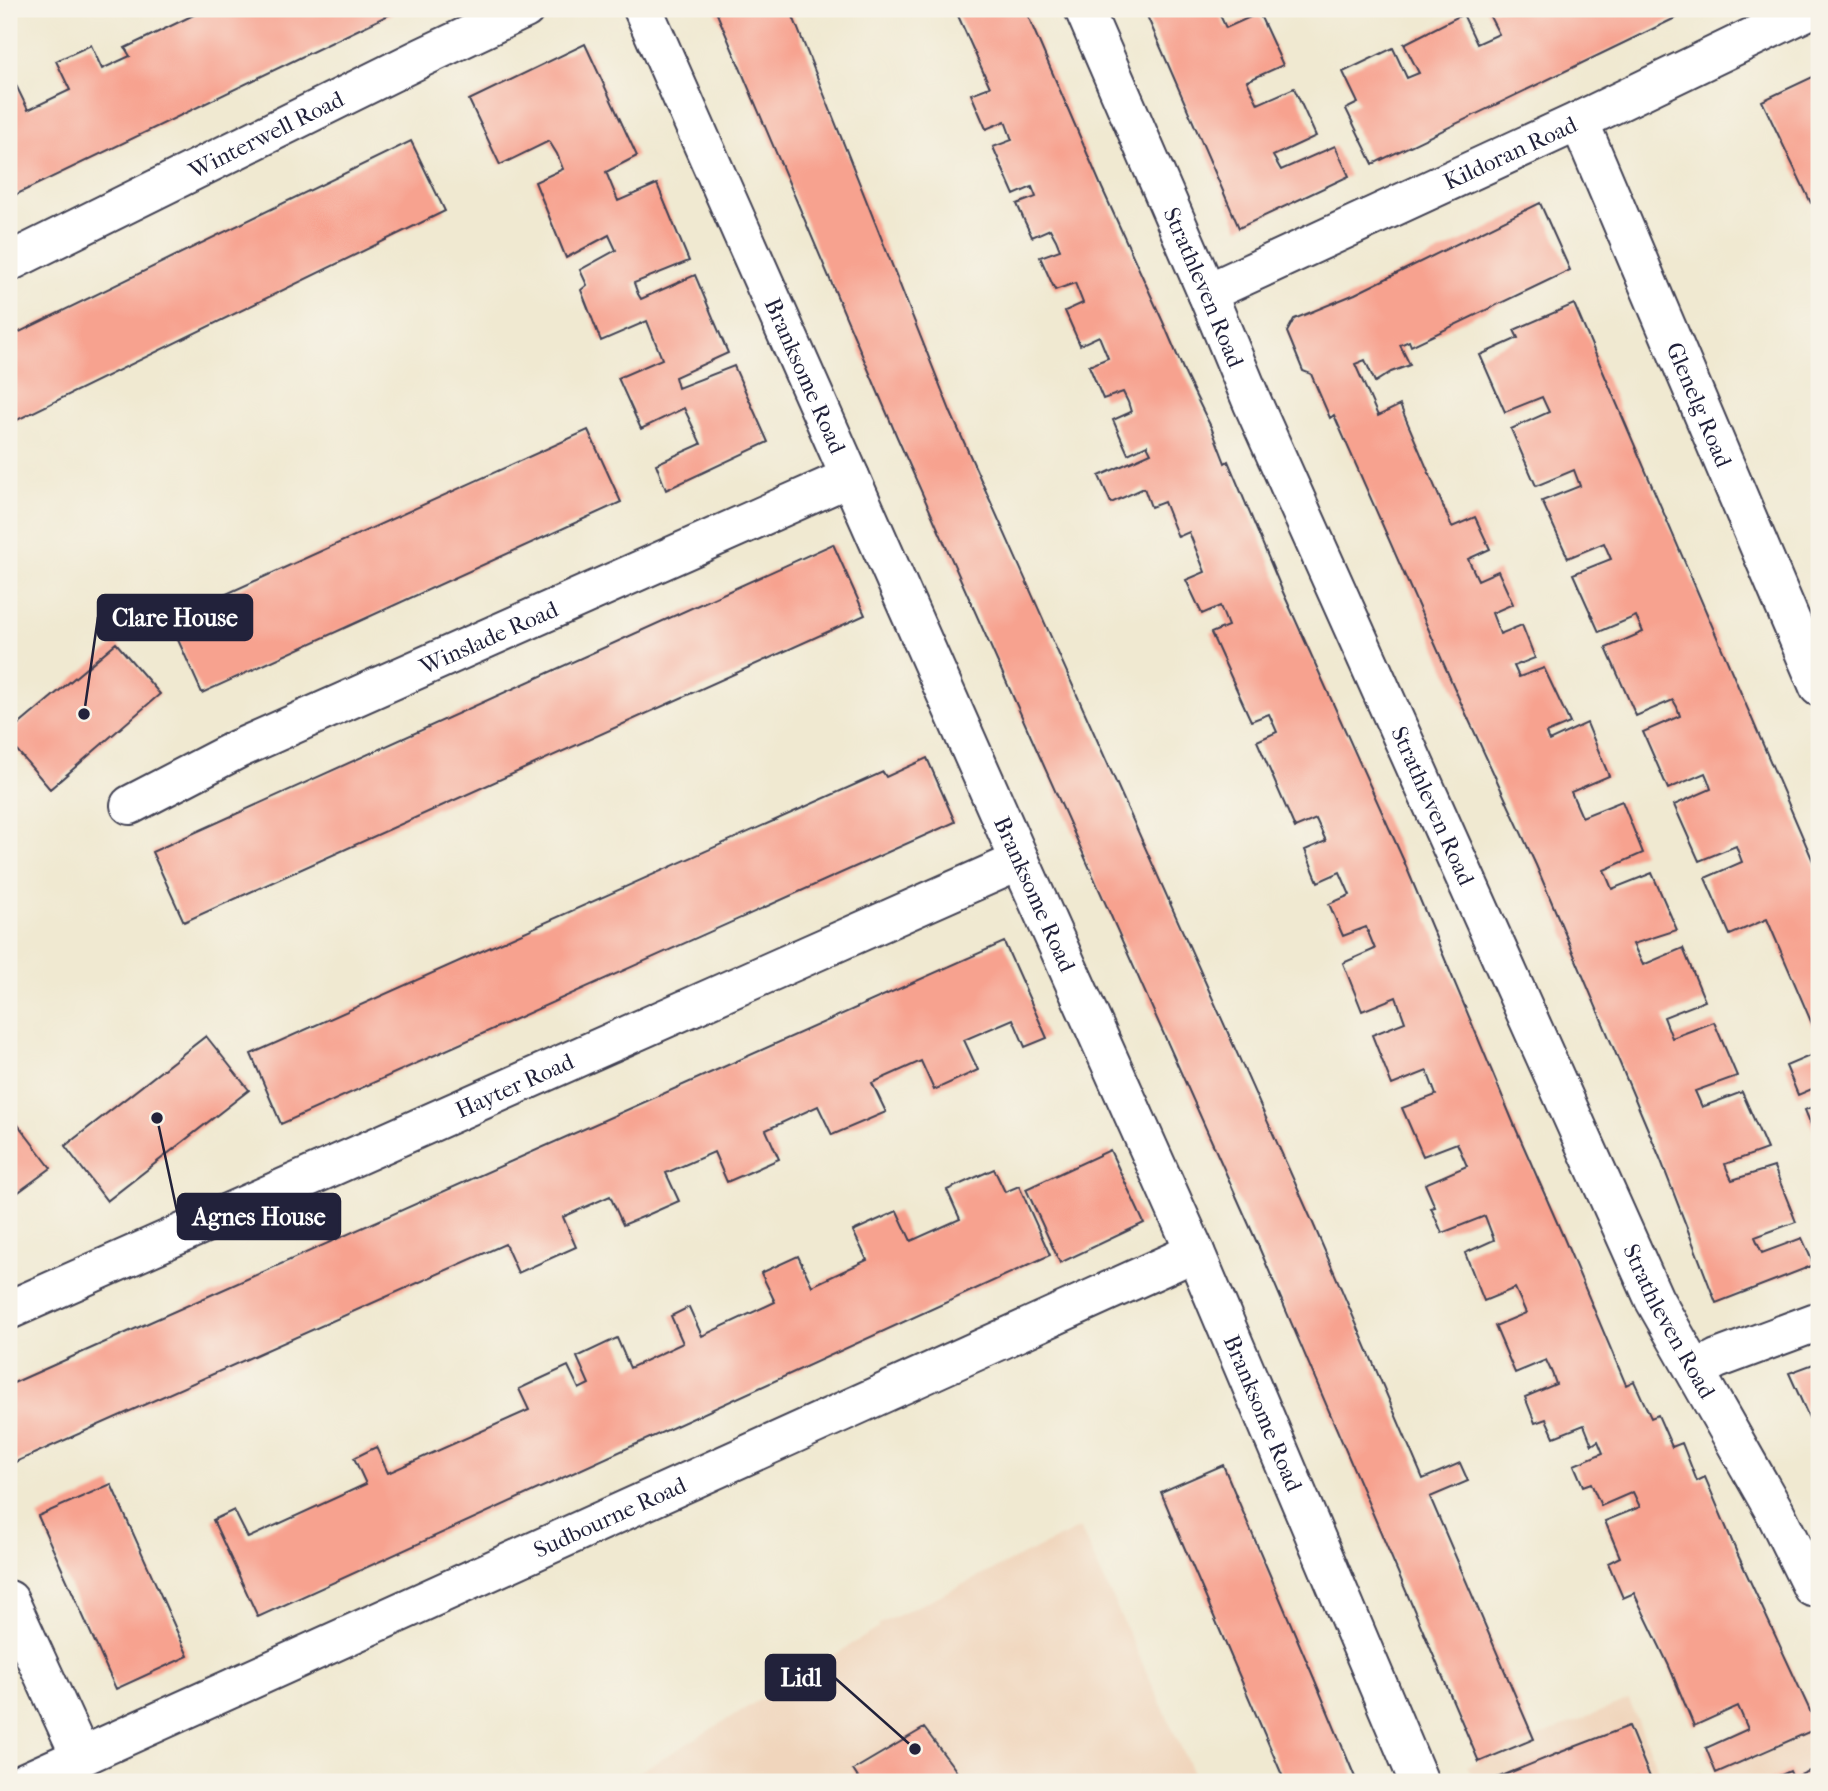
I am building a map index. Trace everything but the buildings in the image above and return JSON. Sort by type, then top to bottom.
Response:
[{"type":"street","name":"Winterwell Road","points":[[9,262],[525,9]]},
{"type":"street","name":"Branksome Road","points":[[643,9],[1195,1252],[1419,1782]]},
{"type":"street","name":"Strathleven Road","points":[[1084,9],[1253,404],[1642,1275],[1676,1340],[1696,1370],[1775,1512],[1812,1587]]},
{"type":"street","name":"Kildoran Road","points":[[1207,293],[1578,121],[1811,9]]},
{"type":"street","name":"Glenelg Road","points":[[1578,121],[1819,687]]},
{"type":"street","name":"Winslade Road","points":[[130,805],[238,749],[850,477]]},
{"type":"street","name":"Hayter Road","points":[[9,1310],[1020,861]]},
{"type":"street","name":"Sudbourne Road","points":[[25,1782],[1195,1252]]},
{"type":"street","points":[[1696,1370],[1717,1359],[1819,1321]]},
{"type":"street","points":[[9,1600],[81,1758]]},
{"type":"shaded area","points":[[1080,1528],[1197,1782],[623,1782],[879,1628],[878,1625]]},
{"type":"shaded area","points":[[1629,1700],[1663,1782],[1476,1782],[1467,1766]]},
{"type":"shaded area","points":[[1819,1727],[1819,1782],[1677,1782],[1700,1772],[1704,1779]]},
{"type":"place","name":"Clare House","points":[[84,714]]},
{"type":"place","name":"Agnes House","points":[[157,1118]]},
{"type":"place","name":"Lidl","points":[[915,1749]]}]
